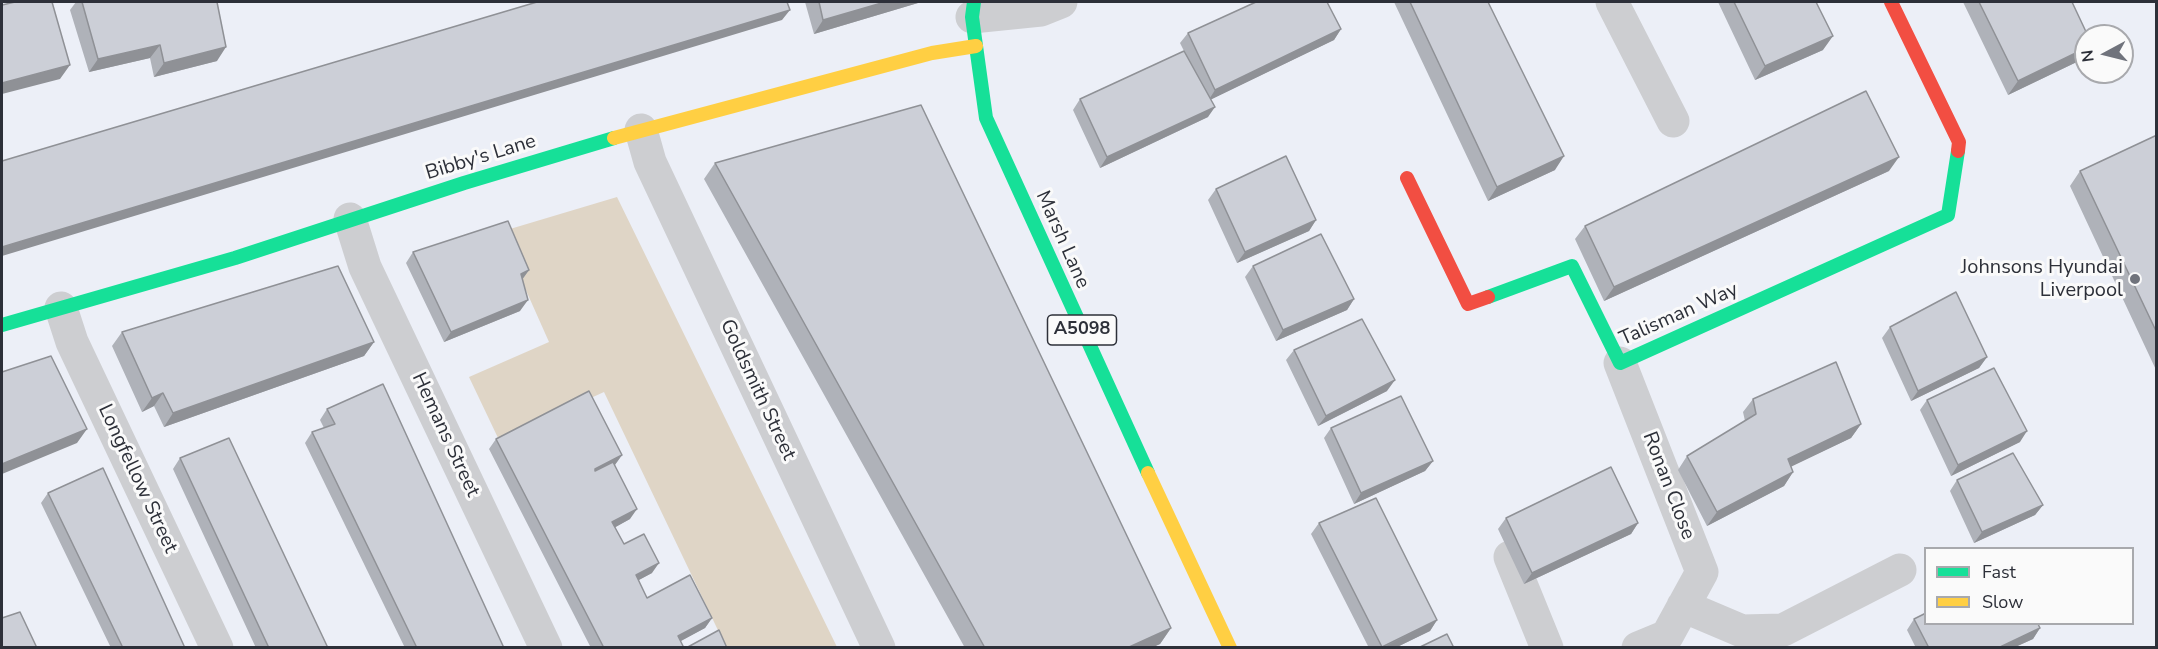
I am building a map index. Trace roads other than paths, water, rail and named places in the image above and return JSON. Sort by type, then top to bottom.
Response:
[{"type":"street","points":[[974,22],[1041,10],[1061,2]]},
{"type":"street","points":[[1612,2],[1673,121]]},
{"type":"street","name":"Talisman Way","points":[[1407,178],[1468,304],[1572,266],[1620,363],[1948,215],[1959,142],[1891,2]]},
{"type":"street","name":"Bibby's Lane","points":[[2,325],[235,258],[350,219],[641,130],[932,53],[974,22]]},
{"type":"street","name":"Marsh Lane","points":[[974,22],[986,118],[1096,363],[1230,648]]},
{"type":"street","name":"Goldsmith Street","points":[[641,130],[650,162],[879,648]]},
{"type":"street","name":"Hemans Street","points":[[350,219],[365,267],[546,648]]},
{"type":"street","name":"Longfellow Street","points":[[61,308],[72,342],[217,648]]},
{"type":"street","name":"Ronan Close","points":[[1620,363],[1702,572],[1667,636],[1638,648]]},
{"type":"street","points":[[1510,557],[1547,648]]},
{"type":"street","points":[[1683,606],[1742,631],[1783,630],[1900,570]]},
{"type":"place","name":"Johnsons Hyundai Liverpool","points":[[2135,279]]}]
